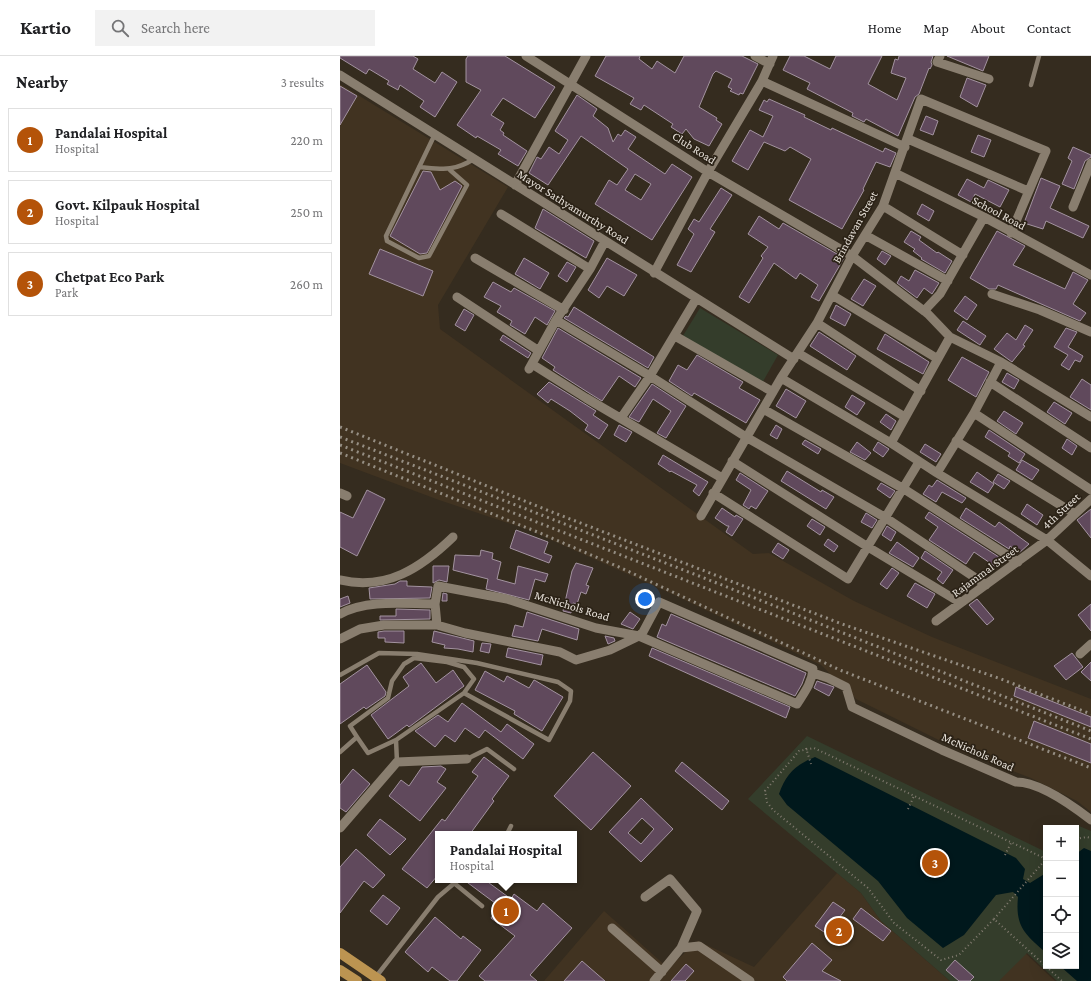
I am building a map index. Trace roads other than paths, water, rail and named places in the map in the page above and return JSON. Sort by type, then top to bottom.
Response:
[{"type":"main road","points":[[340,953],[378,979]]},
{"type":"main road","points":[[340,970],[357,981]]},
{"type":"street","name":"Club Road","points":[[526,56],[571,83],[708,172],[852,256],[924,311],[950,337],[1001,362],[1091,417]]},
{"type":"street","points":[[515,185],[586,56]]},
{"type":"street","points":[[654,273],[708,172],[762,81],[771,60],[755,56]]},
{"type":"street","points":[[938,59],[989,79]]},
{"type":"street","name":"Mayor Sathyamurthy Road","points":[[340,75],[696,299],[905,417]]},
{"type":"street","points":[[762,81],[906,143],[1028,191],[1011,233]]},
{"type":"street","name":"Brindavan Street","points":[[701,516],[781,378],[817,323],[852,256],[883,206],[921,99],[1046,151],[1028,191]]},
{"type":"street","points":[[1073,207],[1091,163]]},
{"type":"street","name":"School Road","points":[[895,173],[984,217],[1091,275]]},
{"type":"street","points":[[883,206],[962,256]]},
{"type":"street","points":[[502,214],[590,269]]},
{"type":"street","points":[[924,311],[940,294],[984,217]]},
{"type":"street","points":[[865,235],[948,281]]},
{"type":"street","points":[[605,241],[590,269],[556,320],[531,366],[722,478]]},
{"type":"street","points":[[475,258],[564,310]]},
{"type":"street","points":[[832,294],[938,359]]},
{"type":"street","points":[[992,294],[1040,310],[1091,332]]},
{"type":"street","points":[[458,297],[539,351]]},
{"type":"street","points":[[621,418],[650,376],[696,299]]},
{"type":"street","points":[[556,320],[650,376],[746,437],[886,518],[986,585]]},
{"type":"street","points":[[817,323],[921,390]]},
{"type":"street","points":[[675,336],[773,392]]},
{"type":"street","points":[[891,443],[950,337]]},
{"type":"street","points":[[937,474],[974,413],[1001,362]]},
{"type":"street","points":[[781,378],[891,443],[937,474],[1047,540],[1091,576]]},
{"type":"street","points":[[990,382],[1091,448]]},
{"type":"street","points":[[763,409],[904,489],[1018,562]]},
{"type":"street","points":[[974,413],[1091,490]]},
{"type":"street","points":[[956,441],[1075,514]]},
{"type":"street","points":[[732,461],[868,548],[961,603]]},
{"type":"street","points":[[713,493],[848,579],[920,462]]},
{"type":"street","name":"4th Street","points":[[1047,540],[1091,499]]},
{"type":"street","points":[[340,580],[357,584],[376,584],[397,576],[432,557],[453,537]]},
{"type":"street","name":"Rajammal Street","points":[[936,621],[1047,540]]},
{"type":"street","name":"McNichols Road","points":[[437,625],[436,604],[438,586],[507,599],[596,628],[639,636]]},
{"type":"street","points":[[340,639],[360,629],[384,625],[437,625],[480,636],[560,652],[576,660],[610,650],[639,636],[643,632],[659,602],[813,669],[812,677],[798,704],[639,636]]},
{"type":"street","points":[[340,614],[362,607],[387,604],[436,604]]},
{"type":"street","points":[[1080,654],[1091,644]]},
{"type":"street","name":"McNichols Road","points":[[812,677],[828,678],[846,688],[852,707],[942,750],[1016,782],[1026,782],[1072,805],[1091,820]]},
{"type":"street","points":[[340,828],[397,762],[467,759]]},
{"type":"street","points":[[645,897],[670,879],[697,911],[681,948],[654,981]]},
{"type":"street","points":[[612,928],[662,972]]},
{"type":"street","points":[[681,948],[699,946],[750,981]]},
{"type":"lane","points":[[1031,86],[1039,56]]},
{"type":"lane","points":[[435,134],[386,239],[419,258],[429,256],[467,185],[450,170]]},
{"type":"lane","points":[[419,166],[450,170],[464,165],[474,159]]},
{"type":"lane","points":[[340,675],[379,654],[417,654],[477,663],[551,680],[558,682],[572,691],[570,701],[549,740],[464,693]]},
{"type":"lane","points":[[414,658],[447,662],[464,666],[474,679],[464,693],[396,740],[368,752],[357,737],[350,726],[388,698],[392,682],[404,664],[414,658]]},
{"type":"lane","points":[[340,752],[357,737]]},
{"type":"lane","points":[[396,740],[397,762]]},
{"type":"lane","points":[[467,759],[487,749],[514,769]]},
{"type":"lane","points":[[508,831],[511,826]]},
{"type":"lane","points":[[378,979],[438,897],[455,883]]},
{"type":"lane","points":[[457,883],[482,906]]},
{"type":"water","points":[[815,757],[1016,858],[1025,869],[1023,879],[1030,883],[1043,875],[1043,950],[1027,935],[1023,929],[1018,916],[1018,897],[1013,892],[996,895],[964,935],[943,948],[907,918],[878,881],[787,805],[779,794],[788,776],[802,763]]},
{"type":"water","points":[[1084,848],[1091,851],[1091,981],[1077,981],[1063,969],[1079,969],[1079,852]]},
{"type":"railway","points":[[340,427],[552,512],[842,624],[1001,679],[1091,714]]},
{"type":"railway","points":[[340,437],[699,576],[1091,731]]},
{"type":"railway","points":[[340,445],[1091,739]]},
{"type":"railway","points":[[340,453],[540,533],[619,567],[840,670],[1091,768]]},
{"type":"place","name":"Chetpat Eco Park","points":[[935,863]]},
{"type":"place","name":"Pandalai Hospital","points":[[506,911]]},
{"type":"place","name":"Govt. Kilpauk Hospital","points":[[839,931]]}]
